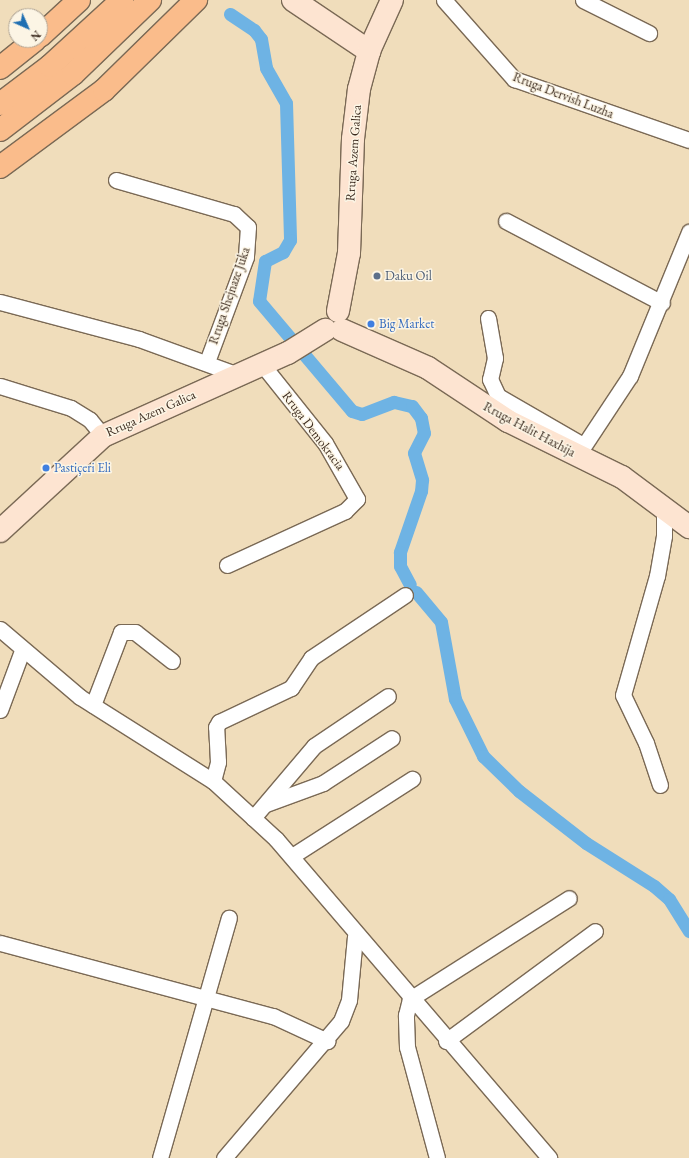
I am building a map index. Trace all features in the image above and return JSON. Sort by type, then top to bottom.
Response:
[{"type":"highway","points":[[48,29],[79,0]]},
{"type":"highway","points":[[0,167],[109,86],[196,0]]},
{"type":"highway","points":[[0,104],[132,4]]},
{"type":"highway","points":[[0,130],[73,74],[132,4]]},
{"type":"highway","points":[[0,68],[24,48]]},
{"type":"main road","points":[[293,0],[369,51]]},
{"type":"main road","name":"Rruga Azem Galica","points":[[0,531],[104,436],[262,364],[297,347],[335,324],[349,252],[356,108],[369,51],[392,0]]},
{"type":"main road","name":"Rruga Halit Haxhija","points":[[335,324],[428,368],[508,421],[580,450],[664,505],[689,527]]},
{"type":"street","name":"Rruga Dervish Luzha","points":[[444,0],[514,79],[689,140]]},
{"type":"street","points":[[583,0],[649,33]]},
{"type":"street","name":"Rruga Shejnaze Juka","points":[[116,180],[234,214],[248,227],[246,257],[207,362]]},
{"type":"street","points":[[506,221],[662,303]]},
{"type":"street","points":[[488,318],[494,344],[490,379],[498,396],[567,432],[580,450],[630,376],[662,303],[689,232]]},
{"type":"street","name":"Rruga Shejnaze Juka","points":[[0,302],[90,324],[207,362],[238,375]]},
{"type":"street","name":"Rruga Demokracia","points":[[227,565],[345,511],[357,499],[325,443],[262,364]]},
{"type":"street","points":[[0,386],[71,408],[90,420],[104,436]]},
{"type":"street","points":[[660,785],[646,743],[623,695],[658,576],[664,536],[664,505]]},
{"type":"street","points":[[213,782],[218,762],[216,726],[219,722],[291,688],[310,658],[405,594]]},
{"type":"street","points":[[0,629],[22,651],[93,705],[213,782],[253,818],[292,856],[355,936],[548,1157]]},
{"type":"street","points":[[93,705],[121,632],[135,632],[172,661]]},
{"type":"street","points":[[0,710],[22,651]]},
{"type":"street","points":[[253,818],[314,746],[388,696]]},
{"type":"street","points":[[266,804],[323,783],[392,738]]},
{"type":"street","points":[[292,856],[412,779]]},
{"type":"street","points":[[437,1158],[407,1047],[406,1014],[410,999],[569,898]]},
{"type":"street","points":[[160,1158],[204,996],[229,918]]},
{"type":"street","points":[[446,1041],[595,931]]},
{"type":"street","points":[[224,1158],[327,1041],[341,1021],[349,1000],[355,936]]},
{"type":"street","points":[[0,942],[204,996],[273,1016],[327,1041]]},
{"type":"waterway","points":[[230,14],[254,30],[261,39],[266,68],[286,103],[290,240],[283,252],[265,261],[259,301],[352,411],[362,414],[394,402],[412,406],[421,418],[424,433],[414,453],[422,480],[421,491],[400,552],[400,566],[410,585]]},
{"type":"waterway","points":[[416,592],[441,622],[455,699],[483,756],[519,791],[586,843],[654,886],[669,899],[689,931]]},
{"type":"place","name":"Daku Oil","points":[[377,276]]},
{"type":"place","name":"Big Market","points":[[371,324]]},
{"type":"place","name":"Pastiçeri Eli","points":[[46,468]]}]
